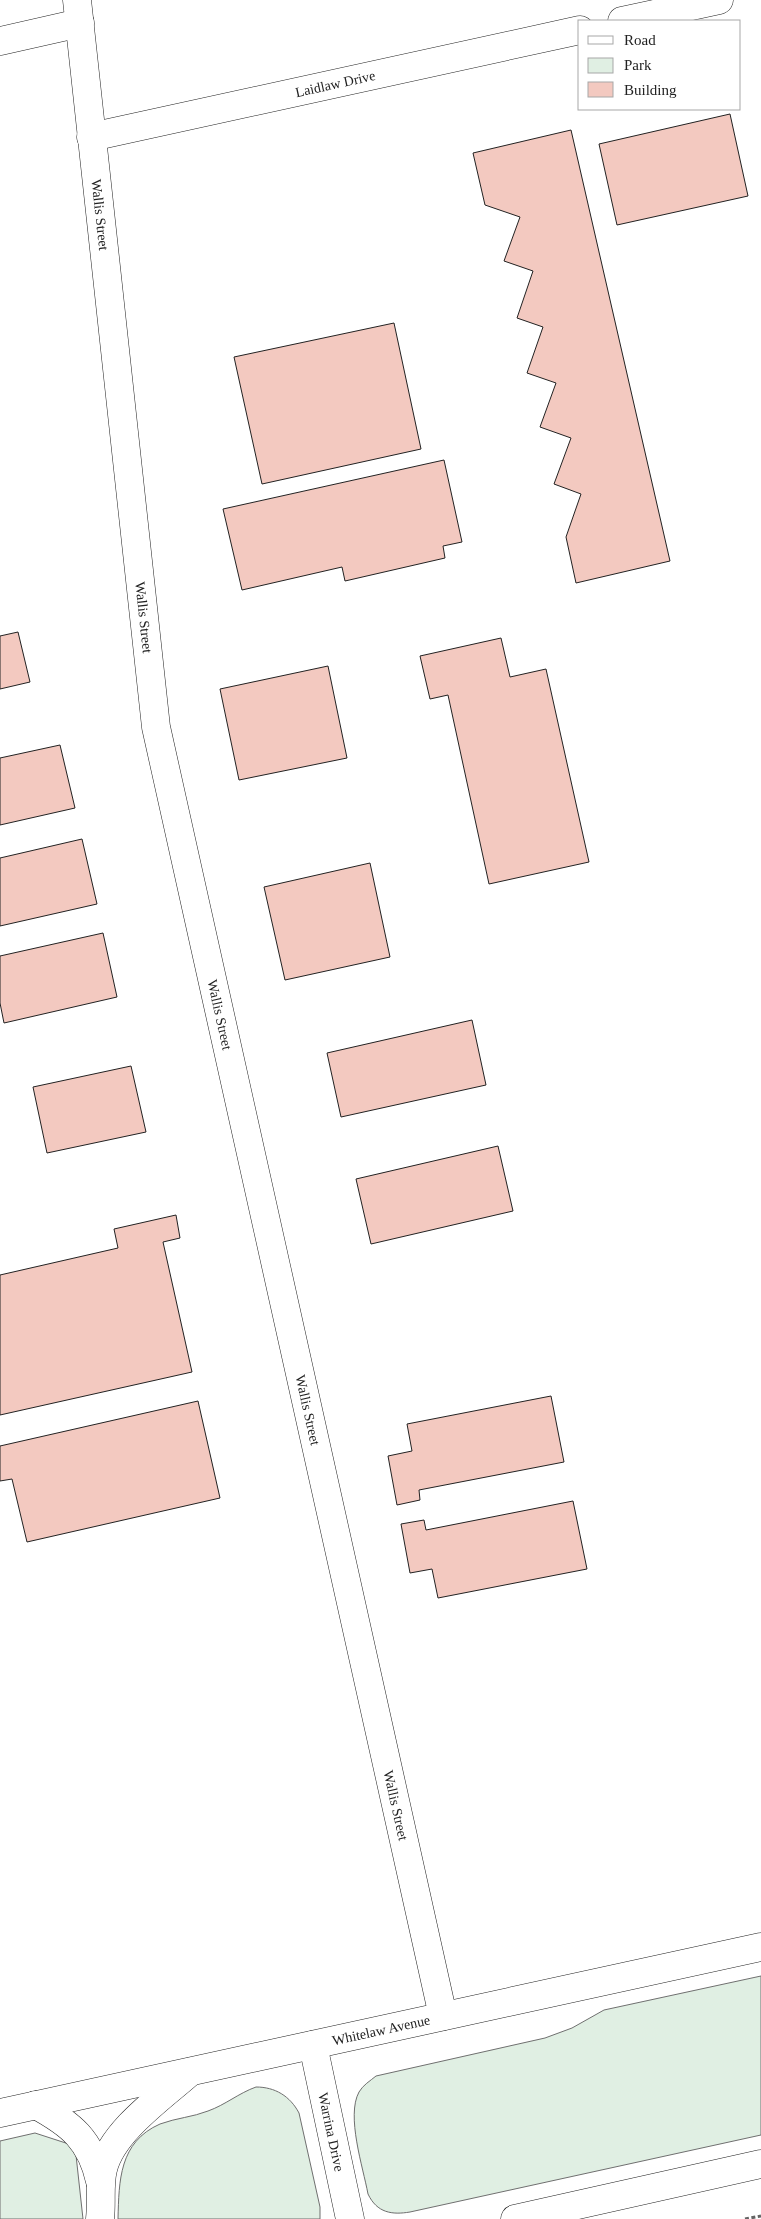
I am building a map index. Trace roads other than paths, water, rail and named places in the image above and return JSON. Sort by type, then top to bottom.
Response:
[{"type":"street","points":[[627,20],[719,0]]},
{"type":"street","points":[[0,41],[78,12]]},
{"type":"street","name":"Wallis Street","points":[[78,12],[156,727],[443,2016]]},
{"type":"street","name":"Laidlaw Drive","points":[[91,137],[578,30]]},
{"type":"street","name":"Whitelaw Avenue","points":[[0,2113],[761,1947]]},
{"type":"street","name":"Warrina Drive","points":[[313,2045],[350,2219]]},
{"type":"street","points":[[100,2181],[106,2158],[123,2133],[191,2071]]},
{"type":"street","points":[[36,2105],[56,2116],[82,2138],[95,2159],[100,2181],[100,2219]]},
{"type":"street","points":[[515,2219],[761,2164]]}]
